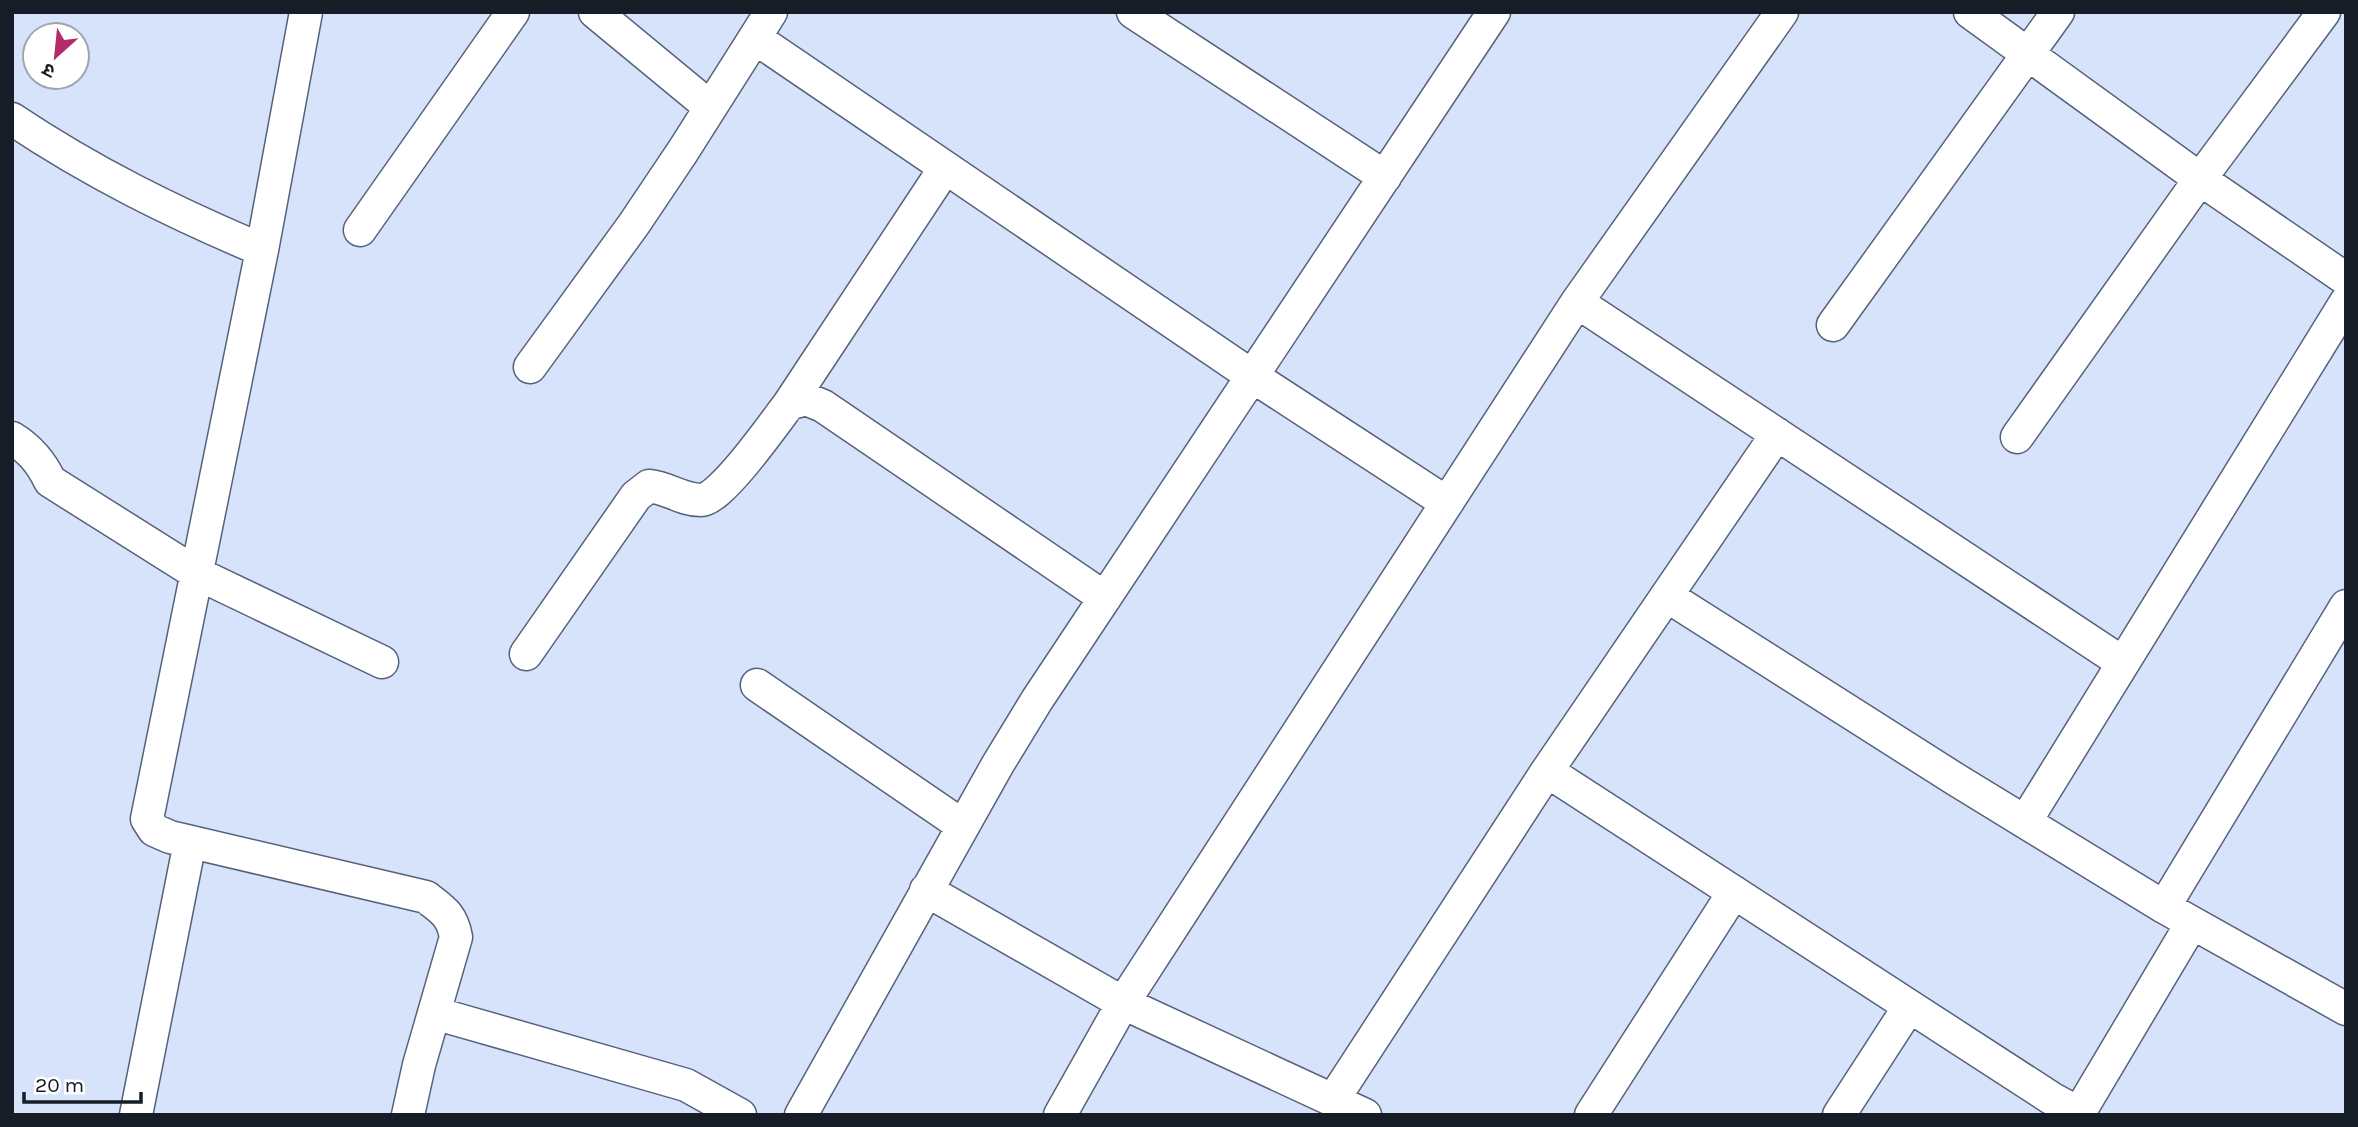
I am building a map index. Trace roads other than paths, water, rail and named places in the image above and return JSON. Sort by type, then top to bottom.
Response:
[{"type":"street","points":[[306,12],[262,250],[147,819],[155,830],[170,837],[426,897],[442,908],[453,921],[456,937],[408,1115]]},
{"type":"street","points":[[360,230],[513,12]]},
{"type":"street","points":[[595,12],[710,107]]},
{"type":"street","points":[[1133,12],[1385,177]]},
{"type":"street","points":[[801,1115],[962,826],[1037,700],[1493,12]]},
{"type":"street","points":[[1060,1115],[1123,1003],[1577,302],[1782,12]]},
{"type":"street","points":[[1970,12],[2200,179],[2346,279]]},
{"type":"street","points":[[1833,325],[2058,12]]},
{"type":"street","points":[[2017,437],[2200,179],[2323,12]]},
{"type":"street","points":[[530,367],[641,213],[763,25],[944,168],[1252,376],[1447,503]]},
{"type":"street","points":[[12,119],[135,193],[262,250]]},
{"type":"street","points":[[526,654],[636,496],[649,486],[662,488],[684,499],[706,500],[722,489],[789,404],[944,168]]},
{"type":"street","points":[[1577,302],[2123,663]]},
{"type":"street","points":[[2025,822],[2346,302]]},
{"type":"street","points":[[789,404],[806,399],[823,406],[1105,598]]},
{"type":"street","points":[[1333,1100],[1547,771],[1777,434]]},
{"type":"street","points":[[12,438],[26,447],[41,463],[50,481],[196,573],[382,662]]},
{"type":"street","points":[[1667,596],[2164,907],[2346,1009]]},
{"type":"street","points":[[2164,907],[2346,606]]},
{"type":"street","points":[[757,685],[962,826]]},
{"type":"street","points":[[1547,771],[1909,1007],[2046,1106],[2081,1114],[2192,923]]},
{"type":"street","points":[[136,1115],[190,842]]},
{"type":"street","points":[[926,890],[1123,1003],[1365,1115]]},
{"type":"street","points":[[1591,1115],[1734,892]]},
{"type":"street","points":[[1839,1115],[1909,1007]]},
{"type":"street","points":[[434,1013],[685,1085],[740,1115]]}]
